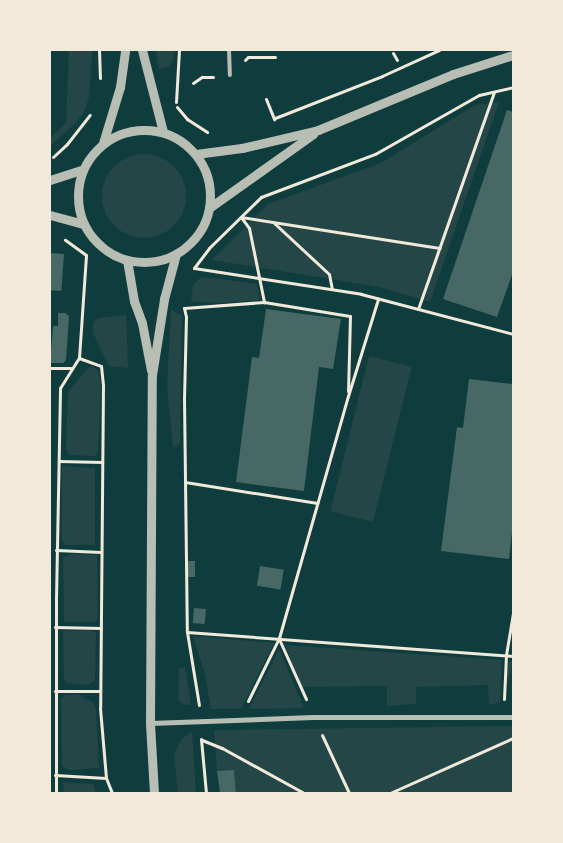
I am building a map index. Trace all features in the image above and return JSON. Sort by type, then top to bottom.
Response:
[{"type":"street","points":[[102,143],[121,133],[143,129],[163,132],[196,154],[208,178],[209,208],[198,234],[176,254],[153,262],[127,260],[103,248],[83,224],[77,198],[82,169],[102,143],[120,87],[125,50]]},
{"type":"street","points":[[142,50],[163,132]]},
{"type":"street","points":[[196,154],[242,148],[318,130],[453,74],[513,55]]},
{"type":"street","points":[[209,208],[318,130]]},
{"type":"street","points":[[50,180],[82,169]]},
{"type":"street","points":[[50,215],[83,224]]},
{"type":"street","points":[[154,793],[150,723],[152,375],[164,299],[176,254]]},
{"type":"street","points":[[127,260],[134,301],[142,323],[152,375]]},
{"type":"street","points":[[150,723],[313,717],[513,717]]},
{"type":"lane","points":[[229,50],[230,75]]},
{"type":"path","points":[[98,50],[100,85]]},
{"type":"path","points":[[179,50],[176,105],[187,119],[200,129],[213,134]]},
{"type":"path","points":[[266,99],[274,119],[382,76],[439,50]]},
{"type":"path","points":[[393,53],[397,60]]},
{"type":"path","points":[[193,83],[202,78]]},
{"type":"path","points":[[191,277],[194,268],[209,248],[261,197],[376,154],[479,95],[513,87]]},
{"type":"path","points":[[418,309],[494,92]]},
{"type":"path","points":[[50,159],[67,144],[91,112]]},
{"type":"path","points":[[241,217],[440,248]]},
{"type":"path","points":[[241,217],[249,228],[264,302]]},
{"type":"path","points":[[273,222],[329,274],[332,289]]},
{"type":"path","points":[[56,793],[56,550],[60,388],[79,358],[86,255],[60,239]]},
{"type":"path","points":[[194,268],[332,289],[513,334]]},
{"type":"path","points":[[239,720],[279,638],[348,396],[378,299]]},
{"type":"path","points":[[184,301],[186,317],[186,632],[200,711]]},
{"type":"path","points":[[184,308],[264,302],[350,316],[348,396]]},
{"type":"path","points":[[79,358],[101,366],[103,385],[100,691],[106,778],[112,793]]},
{"type":"path","points":[[50,368],[72,368]]},
{"type":"path","points":[[58,461],[102,462]]},
{"type":"path","points":[[185,482],[317,503]]},
{"type":"path","points":[[56,550],[101,552]]},
{"type":"path","points":[[503,717],[506,655],[513,613]]},
{"type":"path","points":[[56,627],[101,628]]},
{"type":"path","points":[[186,632],[513,656]]},
{"type":"path","points":[[279,638],[313,717],[349,793]]},
{"type":"path","points":[[56,691],[100,691]]},
{"type":"path","points":[[201,730],[206,793]]},
{"type":"path","points":[[390,793],[513,738]]},
{"type":"path","points":[[202,740],[222,748],[304,793]]},
{"type":"path","points":[[55,775],[106,778]]},
{"type":"shaded area","points":[[69,50],[92,50],[89,97],[85,110],[76,123],[50,146],[50,138],[66,123]]},
{"type":"shaded area","points":[[156,50],[174,50],[173,61],[169,66],[159,69]]},
{"type":"shaded area","points":[[499,102],[430,302],[379,287],[212,260],[268,204],[381,163],[475,105]]},
{"type":"shaded area","points":[[144,154],[160,157],[179,173],[183,180],[186,196],[183,212],[167,231],[160,235],[144,238],[128,235],[109,219],[105,212],[102,196],[105,180],[121,161],[128,157]]},
{"type":"shaded area","points":[[205,277],[257,284],[260,300],[224,303],[191,302],[193,285],[200,278]]},
{"type":"shaded area","points":[[171,310],[182,315],[180,443],[173,448],[167,386]]},
{"type":"shaded area","points":[[126,315],[128,368],[109,366],[93,333],[93,322],[98,318]]},
{"type":"shaded area","points":[[369,356],[412,367],[373,522],[330,511]]},
{"type":"shaded area","points":[[89,367],[93,367],[98,371],[101,386],[98,452],[95,456],[69,455],[66,448],[68,392]]},
{"type":"shaded area","points":[[62,466],[95,468],[95,545],[65,545],[62,541]]},
{"type":"shaded area","points":[[71,554],[97,555],[98,618],[95,622],[65,622],[63,558]]},
{"type":"shaded area","points":[[88,630],[96,632],[95,681],[86,685],[67,683],[64,679],[63,631]]},
{"type":"shaded area","points":[[193,636],[274,643],[241,709],[211,709],[205,674]]},
{"type":"shaded area","points":[[285,645],[502,660],[500,702],[489,705],[488,685],[416,687],[416,704],[387,706],[387,686],[302,687]]},
{"type":"shaded area","points":[[279,649],[304,708],[249,709]]},
{"type":"shaded area","points":[[509,661],[513,662],[507,684],[503,683]]},
{"type":"shaded area","points":[[179,668],[185,668],[191,705],[185,705],[178,700]]},
{"type":"shaded area","points":[[77,694],[94,703],[99,768],[70,770],[62,766],[61,699],[65,695]]},
{"type":"shaded area","points":[[513,726],[513,793],[238,793],[236,792],[234,770],[217,771],[214,730]]},
{"type":"shaded area","points":[[192,732],[196,793],[178,793],[174,755],[182,738]]},
{"type":"shaded area","points":[[63,782],[93,784],[96,793],[64,793]]},
{"type":"building","points":[[507,110],[513,112],[513,272],[497,317],[443,299]]},
{"type":"building","points":[[50,253],[64,254],[61,291],[50,290]]},
{"type":"building","points":[[266,309],[341,319],[333,369],[319,367],[304,491],[236,482],[252,357],[259,358]]},
{"type":"building","points":[[58,313],[65,313],[69,316],[66,360],[63,363],[50,363],[53,326],[58,326]]},
{"type":"building","points":[[469,379],[513,384],[513,523],[509,559],[441,551],[457,427],[463,428]]},
{"type":"building","points":[[188,561],[195,561],[195,577],[188,577]]},
{"type":"building","points":[[260,566],[284,570],[281,590],[257,586]]},
{"type":"building","points":[[194,608],[206,609],[205,624],[193,623]]},
{"type":"building","points":[[234,770],[236,793],[220,793],[217,771]]}]
